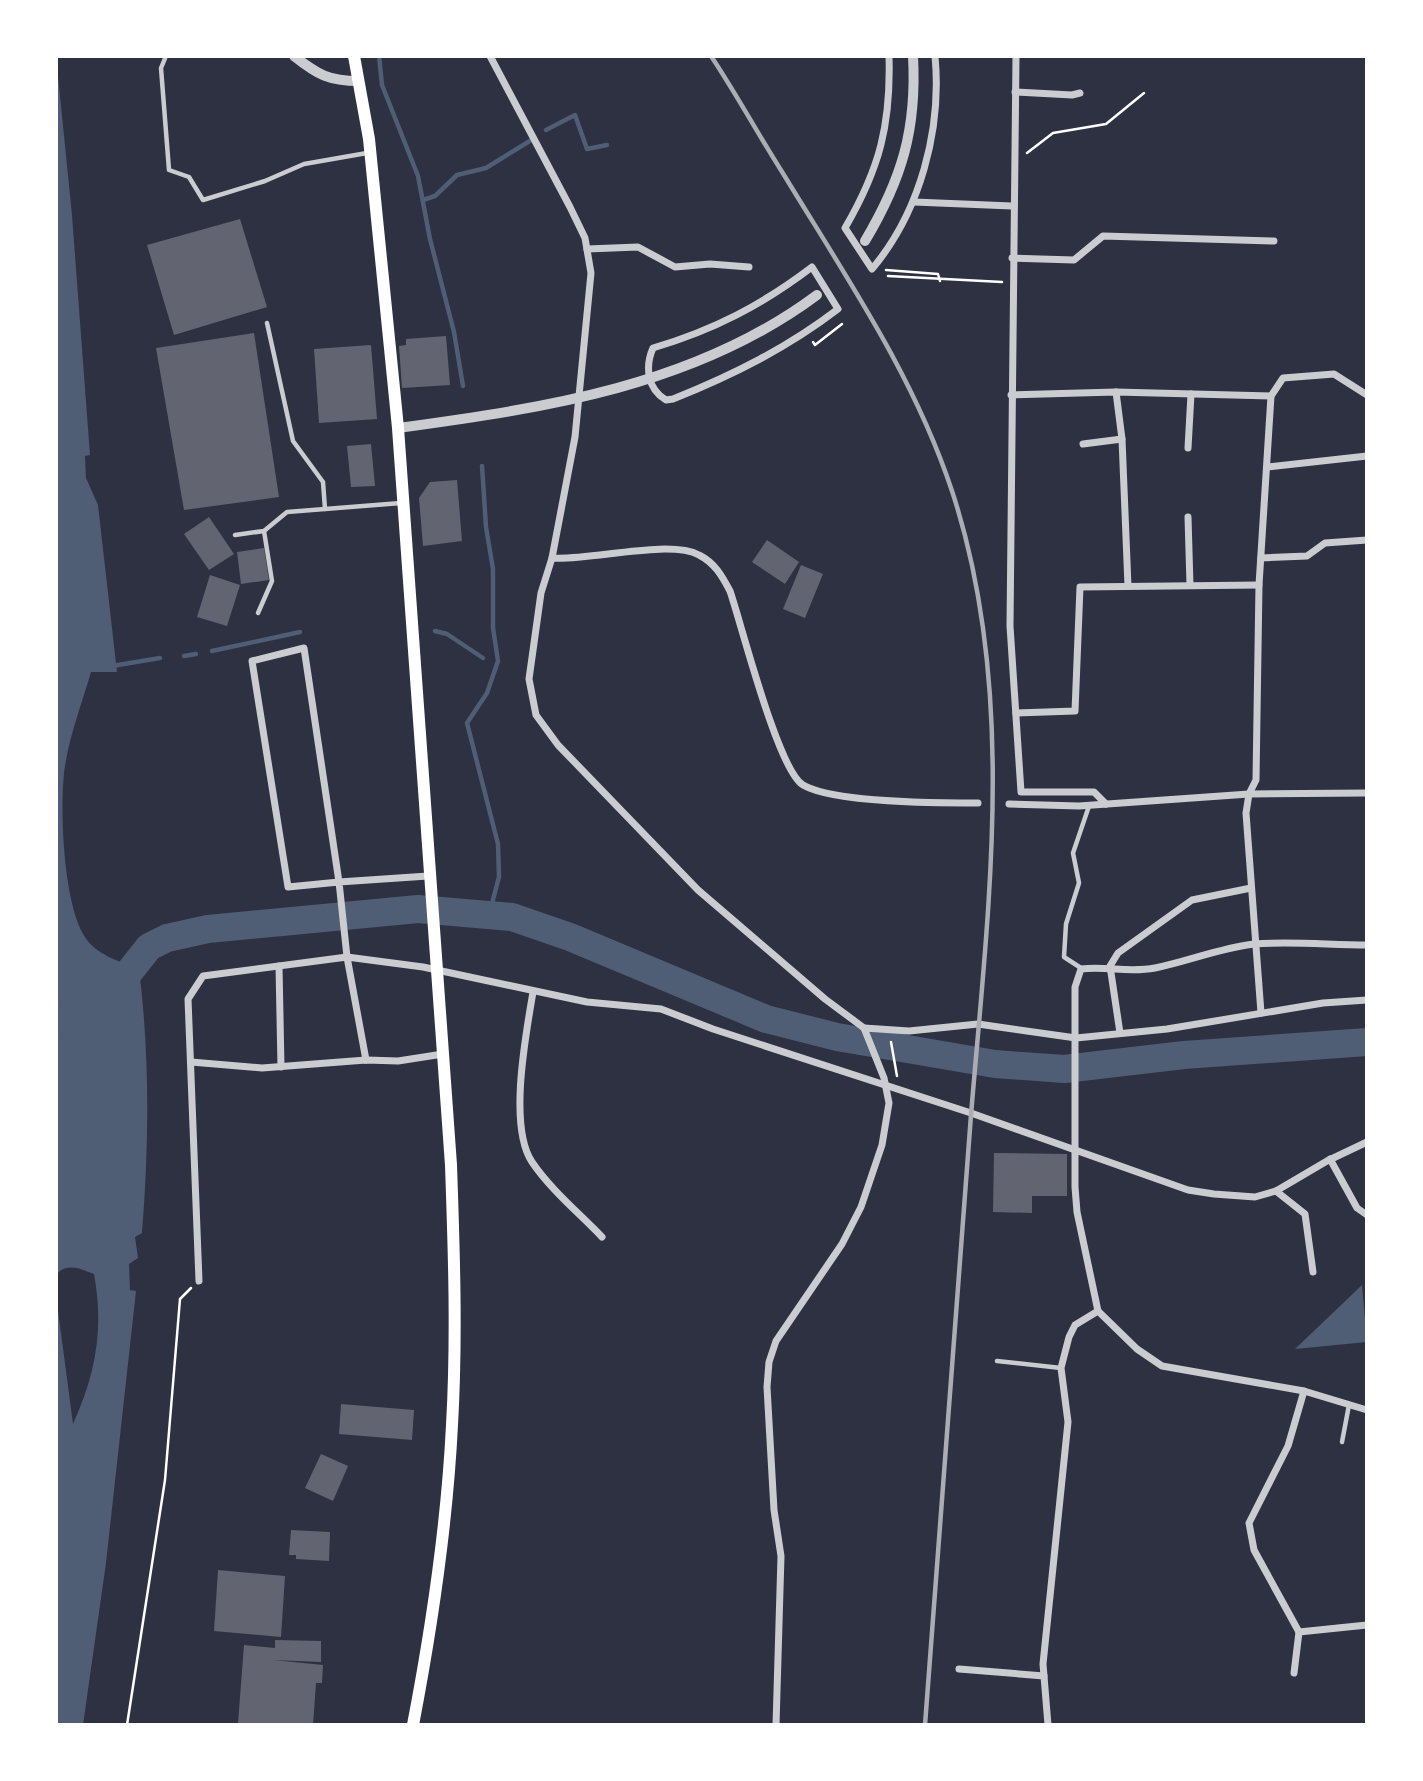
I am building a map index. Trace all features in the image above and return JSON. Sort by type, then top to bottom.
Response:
[{"type":"main road","points":[[354,56],[370,153],[398,428],[428,876],[443,1054],[455,1276],[452,1424],[440,1565],[413,1725]]},
{"type":"street","points":[[294,56],[320,75],[335,81],[359,81]]},
{"type":"street","points":[[490,56],[545,154],[585,238],[591,273],[575,438],[552,558],[541,593],[529,679],[536,715],[558,745],[698,890],[825,999],[864,1028],[885,1081],[889,1103],[882,1144],[861,1207],[842,1244],[776,1341],[769,1362],[767,1387],[774,1510],[781,1556],[776,1725]]},
{"type":"street","points":[[889,56],[888,124],[878,161],[864,196],[845,228],[872,269],[888,250],[914,202],[936,109],[935,56]]},
{"type":"street","points":[[865,241],[889,201],[903,163],[915,93],[913,56]]},
{"type":"street","points":[[1016,56],[1012,206],[1010,626],[1021,792],[1094,792],[1106,804]]},
{"type":"street","points":[[1015,92],[1072,96],[1080,93]]},
{"type":"street","points":[[914,202],[1012,206]]},
{"type":"street","points":[[1012,258],[1074,260],[1103,236],[1274,241]]},
{"type":"street","points":[[587,248],[638,247],[675,267],[710,264],[749,267]]},
{"type":"street","points":[[812,267],[838,310],[806,334],[758,361],[673,399],[662,398],[649,379],[647,360],[653,348],[698,335],[732,320],[762,304],[812,267]]},
{"type":"street","points":[[398,428],[515,412],[579,399],[649,379],[754,337],[817,295]]},
{"type":"street","points":[[1261,1013],[1246,813],[1249,794],[1256,780],[1259,584],[1271,396],[1283,378],[1334,374],[1367,395]]},
{"type":"street","points":[[1012,396],[1116,392],[1271,396]]},
{"type":"street","points":[[1116,392],[1122,439],[1128,586]]},
{"type":"street","points":[[1188,448],[1191,394]]},
{"type":"street","points":[[1083,444],[1122,439]]},
{"type":"street","points":[[1266,467],[1367,456]]},
{"type":"street","points":[[1188,517],[1190,585]]},
{"type":"street","points":[[1261,558],[1307,556],[1325,543],[1367,540]]},
{"type":"street","points":[[552,558],[664,550],[684,550],[697,554],[720,573],[730,592],[792,775],[804,785],[824,792],[887,800],[978,803]]},
{"type":"street","points":[[1016,713],[1075,711],[1080,587],[1259,584]]},
{"type":"street","points":[[366,1060],[361,1016],[347,954],[343,898],[339,882],[304,648],[252,661],[288,887],[339,882],[428,876]]},
{"type":"street","points":[[1009,804],[1090,805],[1249,794],[1367,793]]},
{"type":"street","points":[[1120,1034],[1110,966],[1118,953],[1192,900],[1251,888]]},
{"type":"street","points":[[1367,945],[1256,944],[1212,951],[1155,968],[1123,971],[1110,966],[1081,969],[1075,987],[1077,1212],[1098,1311],[1138,1349],[1161,1366],[1304,1391],[1367,1410]]},
{"type":"street","points":[[199,1281],[188,999],[203,976],[347,954],[533,992],[661,1009],[713,1029],[885,1081],[1188,1190],[1255,1197],[1276,1191],[1330,1159],[1367,1142]]},
{"type":"street","points":[[279,966],[281,1067]]},
{"type":"street","points":[[533,992],[522,1062],[524,1140],[531,1160],[602,1237]]},
{"type":"street","points":[[864,1028],[909,1031],[978,1024],[1076,1038],[1120,1034],[1323,1003],[1367,1000]]},
{"type":"street","points":[[191,1062],[262,1069],[366,1060],[398,1061],[443,1054]]},
{"type":"street","points":[[1330,1159],[1357,1208],[1367,1215]]},
{"type":"street","points":[[1276,1191],[1305,1214],[1313,1272]]},
{"type":"street","points":[[1048,1725],[1044,1676],[1068,1422],[1061,1368],[1075,1325],[1098,1311]]},
{"type":"street","points":[[1294,1673],[1299,1632],[1254,1550],[1249,1523],[1288,1446],[1304,1391]]},
{"type":"street","points":[[1299,1632],[1367,1625]]},
{"type":"street","points":[[959,1668],[1044,1676]]},
{"type":"lane","points":[[166,56],[161,68],[169,170],[189,177],[203,200],[304,164],[370,153]]},
{"type":"lane","points":[[267,323],[293,441],[323,482],[325,509]]},
{"type":"lane","points":[[235,535],[264,531],[287,512],[402,502]]},
{"type":"lane","points":[[258,613],[272,581],[264,531]]},
{"type":"lane","points":[[1081,969],[1064,957],[1066,925],[1079,883],[1073,853],[1090,805]]},
{"type":"lane","points":[[997,1361],[1061,1368]]},
{"type":"lane","points":[[1342,1442],[1349,1405]]},
{"type":"path","points":[[1013,168],[1041,139],[1053,133],[1107,124],[1144,93]]},
{"type":"path","points":[[883,270],[938,274],[940,281]]},
{"type":"path","points":[[888,276],[1012,283]]},
{"type":"path","points":[[811,339],[815,345],[842,324]]},
{"type":"path","points":[[890,1037],[899,1083]]},
{"type":"path","points":[[127,1725],[165,1480],[180,1298],[199,1281]]},
{"type":"water","points":[[56,56],[72,215],[90,455],[85,456],[86,478],[98,505],[117,672],[91,672],[73,730],[63,783],[65,856],[73,905],[87,940],[104,954],[139,969],[147,1101],[142,1233],[135,1237],[138,1258],[129,1264],[130,1290],[136,1291],[106,1563],[83,1725],[56,1725],[56,1295],[73,1424],[92,1369],[98,1313],[94,1274],[69,1268],[56,1275]]},
{"type":"water","points":[[1362,1285],[1367,1342],[1295,1349]]},
{"type":"building","points":[[240,219],[267,307],[174,335],[147,245]]},
{"type":"building","points":[[254,333],[279,497],[184,510],[156,348]]},
{"type":"building","points":[[446,336],[450,385],[402,388],[399,346],[406,345],[406,339]]},
{"type":"building","points":[[371,345],[377,419],[319,423],[314,349]]},
{"type":"building","points":[[371,444],[375,486],[351,487],[347,446]]},
{"type":"building","points":[[457,480],[462,541],[423,546],[419,498],[430,482]]},
{"type":"building","points":[[209,517],[234,554],[209,570],[184,534]]},
{"type":"building","points":[[767,540],[799,562],[785,584],[752,562]]},
{"type":"building","points":[[264,548],[269,580],[241,584],[237,552]]},
{"type":"building","points":[[801,565],[823,574],[805,618],[783,609]]},
{"type":"building","points":[[210,575],[240,585],[227,626],[197,617]]},
{"type":"building","points":[[994,1153],[1067,1154],[1067,1196],[1032,1196],[1032,1213],[993,1212]]},
{"type":"building","points":[[341,1404],[414,1410],[412,1440],[339,1434]]},
{"type":"building","points":[[321,1454],[348,1466],[333,1501],[305,1488]]},
{"type":"building","points":[[291,1530],[330,1532],[329,1561],[296,1559],[296,1555],[289,1555]]},
{"type":"building","points":[[218,1570],[285,1576],[281,1637],[214,1631]]},
{"type":"building","points":[[275,1640],[321,1641],[321,1662],[273,1660],[323,1665],[322,1683],[316,1683],[313,1725],[238,1723],[244,1645],[275,1648]]},
{"type":"waterway","points":[[379,56],[382,85],[418,176],[430,239],[454,332],[463,386]]},
{"type":"waterway","points":[[546,130],[575,115],[587,149],[607,145]]},
{"type":"waterway","points":[[423,200],[435,196],[457,175],[486,168],[533,139]]},
{"type":"waterway","points":[[482,466],[486,527],[493,569],[493,628],[498,661],[487,693],[467,723],[498,844],[499,877],[489,915]]},
{"type":"waterway","points":[[435,631],[447,634],[483,658]]},
{"type":"waterway","points":[[212,651],[300,632]]},
{"type":"waterway","points":[[184,656],[196,654]]},
{"type":"waterway","points":[[112,666],[160,658]]},
{"type":"waterway","points":[[56,1023],[126,976],[149,947],[167,938],[208,929],[418,909],[512,917],[570,937],[766,1019],[837,1037],[995,1064],[1064,1069],[1184,1055],[1367,1042]]},
{"type":"railway","points":[[711,56],[854,289],[918,407],[952,491],[972,567],[985,644],[993,801],[990,880],[925,1725]]}]
